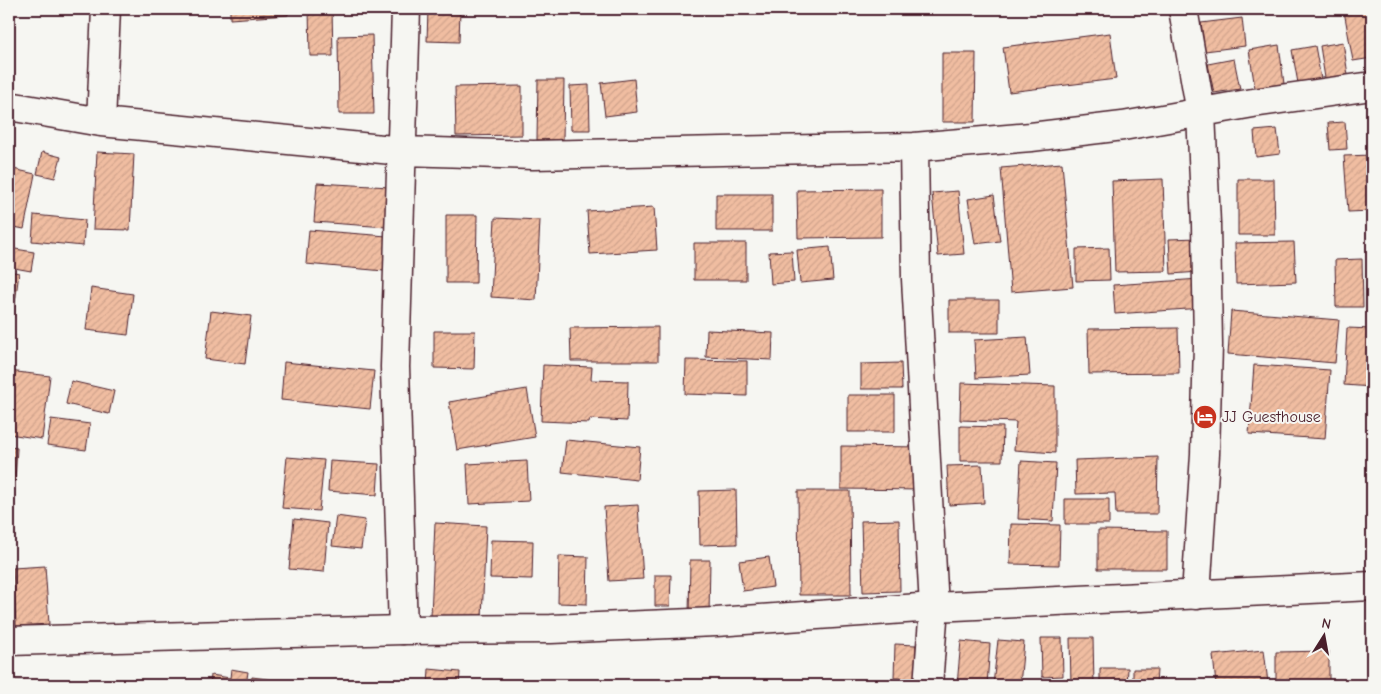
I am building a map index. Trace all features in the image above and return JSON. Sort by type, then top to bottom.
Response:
[{"type":"street","points":[[101,122],[106,9]]},
{"type":"street","points":[[403,630],[395,367],[406,9]]},
{"type":"street","points":[[1183,9],[1201,113],[1206,224],[1208,345],[1196,596]]},
{"type":"street","points":[[9,106],[101,122],[402,151],[533,156],[914,147],[1040,136],[1122,126],[1253,103],[1372,86]]},
{"type":"street","points":[[914,147],[916,279],[934,607],[928,685]]},
{"type":"street","points":[[9,641],[403,630],[551,629],[716,622],[934,607],[1196,596],[1372,586]]},
{"type":"building","points":[[230,9],[288,9],[288,15],[230,19]]},
{"type":"building","points":[[309,9],[332,9],[333,56],[310,56]]},
{"type":"building","points":[[428,9],[460,9],[459,42],[427,41]]},
{"type":"building","points":[[1372,9],[1372,58],[1353,61],[1344,11]]},
{"type":"building","points":[[1242,18],[1245,46],[1205,51],[1201,23]]},
{"type":"building","points":[[1110,33],[1116,79],[1009,92],[1003,47]]},
{"type":"building","points":[[372,35],[374,114],[339,114],[338,36]]},
{"type":"building","points":[[1343,42],[1348,75],[1325,78],[1320,46]]},
{"type":"building","points":[[1279,45],[1284,84],[1255,88],[1249,50]]},
{"type":"building","points":[[1315,46],[1321,79],[1298,83],[1292,50]]},
{"type":"building","points":[[942,53],[976,53],[975,122],[942,122]]},
{"type":"building","points":[[1234,59],[1240,89],[1214,93],[1208,64]]},
{"type":"building","points":[[634,79],[637,112],[605,116],[601,83]]},
{"type":"building","points":[[538,80],[564,80],[563,140],[537,140]]},
{"type":"building","points":[[589,85],[590,130],[571,130],[570,86]]},
{"type":"building","points":[[522,86],[522,135],[456,136],[455,87]]},
{"type":"building","points":[[1345,122],[1347,149],[1330,150],[1328,123]]},
{"type":"building","points":[[1277,129],[1280,154],[1256,157],[1254,131]]},
{"type":"building","points":[[42,152],[61,157],[55,178],[37,174]]},
{"type":"building","points":[[97,152],[134,154],[130,230],[93,229]]},
{"type":"building","points":[[1372,155],[1372,211],[1348,212],[1344,156]]},
{"type":"building","points":[[1062,163],[1073,287],[1011,292],[1001,168]]},
{"type":"building","points":[[9,168],[35,174],[24,229],[9,226]]},
{"type":"building","points":[[1163,179],[1166,271],[1115,272],[1112,181]]},
{"type":"building","points":[[1238,179],[1274,179],[1275,235],[1238,235]]},
{"type":"building","points":[[317,183],[390,187],[387,227],[314,222]]},
{"type":"building","points":[[881,189],[881,237],[798,238],[797,190]]},
{"type":"building","points":[[958,191],[964,254],[938,256],[932,193]]},
{"type":"building","points":[[716,194],[772,194],[772,231],[716,231]]},
{"type":"building","points":[[994,195],[1000,241],[975,244],[968,199]]},
{"type":"building","points":[[654,207],[657,250],[590,254],[587,211]]},
{"type":"building","points":[[34,215],[85,220],[83,246],[32,241]]},
{"type":"building","points":[[446,215],[477,215],[476,283],[446,283]]},
{"type":"building","points":[[495,218],[540,220],[536,300],[491,297]]},
{"type":"building","points":[[309,230],[387,236],[384,271],[306,264]]},
{"type":"building","points":[[1198,238],[1200,272],[1171,274],[1169,239]]},
{"type":"building","points":[[1294,242],[1296,282],[1236,284],[1235,243]]},
{"type":"building","points":[[694,243],[746,243],[746,280],[694,280]]},
{"type":"building","points":[[830,247],[833,280],[800,283],[797,250]]},
{"type":"building","points":[[9,248],[34,252],[31,271],[9,267]]},
{"type":"building","points":[[1109,248],[1110,280],[1076,281],[1076,249]]},
{"type":"building","points":[[792,251],[794,282],[771,284],[769,252]]},
{"type":"building","points":[[1362,259],[1363,307],[1336,307],[1335,260]]},
{"type":"building","points":[[9,271],[19,273],[13,318],[9,318]]},
{"type":"building","points":[[1200,279],[1202,308],[1115,314],[1113,285]]},
{"type":"building","points":[[91,288],[133,294],[128,335],[86,330]]},
{"type":"building","points":[[949,300],[999,300],[999,333],[949,333]]},
{"type":"building","points":[[211,311],[251,316],[245,364],[205,359]]},
{"type":"building","points":[[1231,311],[1339,320],[1335,363],[1228,354]]},
{"type":"building","points":[[658,327],[658,361],[571,361],[570,328]]},
{"type":"building","points":[[1178,328],[1179,373],[1089,374],[1088,329]]},
{"type":"building","points":[[1347,328],[1372,329],[1372,387],[1344,385]]},
{"type":"building","points":[[707,330],[773,333],[772,360],[706,357]]},
{"type":"building","points":[[434,331],[475,331],[474,369],[434,368]]},
{"type":"building","points":[[1027,337],[1030,375],[976,378],[974,340]]},
{"type":"building","points":[[686,360],[747,361],[747,396],[685,394]]},
{"type":"building","points":[[284,362],[374,371],[370,409],[281,400]]},
{"type":"building","points":[[901,363],[902,389],[861,389],[861,364]]},
{"type":"building","points":[[543,365],[592,367],[591,380],[628,381],[627,421],[590,419],[589,423],[541,421]]},
{"type":"building","points":[[1254,365],[1330,370],[1325,439],[1249,434]]},
{"type":"building","points":[[9,371],[50,376],[42,439],[9,434]]},
{"type":"building","points":[[71,381],[114,391],[109,414],[66,404]]},
{"type":"building","points":[[961,383],[1055,386],[1055,453],[1014,450],[1016,422],[960,420]]},
{"type":"building","points":[[527,389],[535,437],[457,450],[449,402]]},
{"type":"building","points":[[848,395],[895,395],[895,432],[848,432]]},
{"type":"building","points":[[51,419],[90,424],[86,450],[47,445]]},
{"type":"building","points":[[960,426],[1003,427],[1002,461],[960,461]]},
{"type":"building","points":[[566,440],[640,447],[637,480],[562,472]]},
{"type":"building","points":[[841,446],[923,447],[922,490],[841,489]]},
{"type":"building","points":[[9,447],[17,448],[15,481],[9,481]]},
{"type":"building","points":[[287,457],[324,460],[319,511],[282,508]]},
{"type":"building","points":[[1158,457],[1157,514],[1116,514],[1115,493],[1076,494],[1075,460]]},
{"type":"building","points":[[330,461],[379,464],[377,495],[328,491]]},
{"type":"building","points":[[527,461],[529,501],[469,504],[467,464]]},
{"type":"building","points":[[1021,461],[1056,463],[1053,521],[1018,519]]},
{"type":"building","points":[[982,465],[984,503],[949,505],[947,466]]},
{"type":"building","points":[[736,490],[737,544],[700,545],[699,491]]},
{"type":"building","points":[[798,491],[850,491],[851,595],[799,595]]},
{"type":"building","points":[[1065,499],[1109,499],[1109,524],[1065,524]]},
{"type":"building","points":[[638,505],[643,579],[609,581],[604,507]]},
{"type":"building","points":[[336,516],[365,520],[361,549],[332,546]]},
{"type":"building","points":[[294,519],[328,523],[324,572],[289,569]]},
{"type":"building","points":[[899,520],[900,591],[863,592],[861,521]]},
{"type":"building","points":[[435,523],[486,526],[482,618],[431,616]]},
{"type":"building","points":[[1011,524],[1060,525],[1059,565],[1010,564]]},
{"type":"building","points":[[1098,530],[1167,531],[1167,569],[1098,569]]},
{"type":"building","points":[[491,540],[533,541],[532,579],[490,578]]},
{"type":"building","points":[[559,556],[588,557],[587,604],[558,603]]},
{"type":"building","points":[[769,557],[773,587],[743,591],[739,561]]},
{"type":"building","points":[[690,560],[710,560],[709,615],[689,615]]},
{"type":"building","points":[[45,566],[49,624],[16,626],[13,568]]},
{"type":"building","points":[[655,575],[671,575],[670,606],[655,606]]},
{"type":"building","points":[[1041,638],[1062,638],[1063,676],[1042,677]]},
{"type":"building","points":[[1070,638],[1093,638],[1094,685],[1071,685]]},
{"type":"building","points":[[998,640],[1024,642],[1020,685],[993,685]]},
{"type":"building","points":[[961,641],[990,644],[987,685],[957,685]]},
{"type":"building","points":[[895,644],[916,645],[915,679],[894,678]]},
{"type":"building","points":[[1264,650],[1268,683],[1216,685],[1213,655]]},
{"type":"building","points":[[1329,651],[1329,685],[1276,685],[1276,652]]},
{"type":"building","points":[[1100,668],[1128,668],[1127,685],[1100,685]]},
{"type":"building","points":[[231,669],[248,672],[246,685],[210,685],[211,675],[230,678]]},
{"type":"building","points":[[429,669],[460,672],[459,685],[428,685]]},
{"type":"building","points":[[1133,669],[1157,669],[1156,685],[1133,685]]},
{"type":"building","points":[[252,677],[282,681],[281,685],[251,685]]},
{"type":"building","points":[[38,681],[38,685],[16,685],[16,682]]},
{"type":"building","points":[[358,683],[392,684],[392,685],[358,685]]},
{"type":"building","points":[[353,684],[353,685],[319,685]]},
{"type":"place","name":"JJ Guesthouse","points":[[1205,417]]}]
